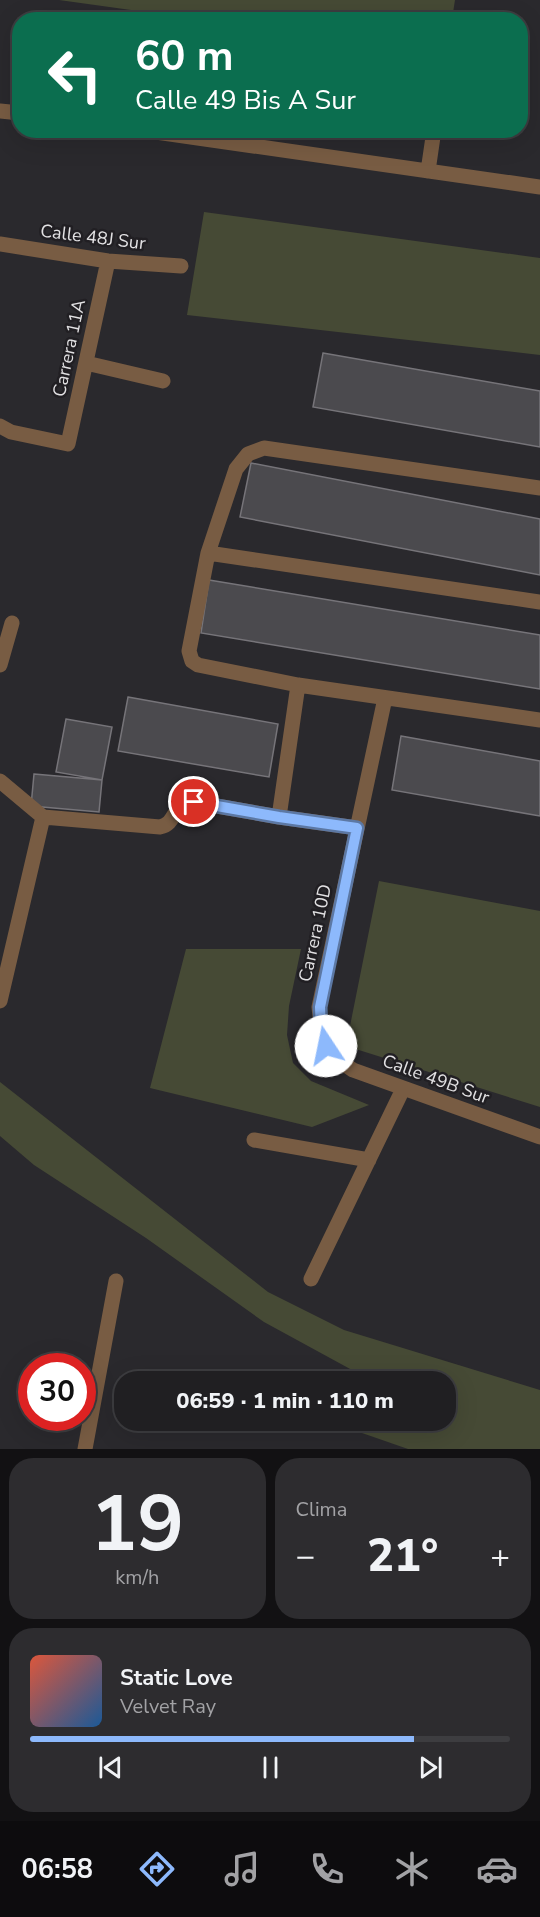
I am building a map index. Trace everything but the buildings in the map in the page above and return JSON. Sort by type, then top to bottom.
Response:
[{"type":"street","points":[[198,138],[540,187]]},
{"type":"street","points":[[428,171],[433,138]]},
{"type":"street","name":"Calle 48J Sur","points":[[0,244],[108,261],[181,266]]},
{"type":"street","name":"Carrera 11A","points":[[0,426],[10,432],[68,444],[108,261]]},
{"type":"street","points":[[86,363],[163,381]]},
{"type":"street","points":[[540,488],[264,448],[248,454],[237,468],[208,553],[189,651],[192,661],[198,665],[298,685],[540,720]]},
{"type":"street","points":[[208,553],[540,602]]},
{"type":"street","points":[[0,665],[12,623]]},
{"type":"street","points":[[279,817],[298,685]]},
{"type":"street","name":"Carrera 10D","points":[[326,1046],[321,1030],[320,1007],[385,698]]},
{"type":"street","points":[[0,781],[43,817],[160,827],[171,821],[179,807],[185,802],[194,802],[357,828]]},
{"type":"street","points":[[0,1001],[5,961],[43,817]]},
{"type":"street","name":"Calle 49B Sur","points":[[326,1046],[339,1062],[353,1070],[540,1137]]},
{"type":"street","points":[[311,1279],[403,1089]]},
{"type":"street","points":[[254,1140],[369,1160]]},
{"type":"street","points":[[85,1449],[116,1281]]},
{"type":"green space","points":[[59,0],[455,0],[453,12],[145,12]]},
{"type":"green space","points":[[204,212],[540,258],[540,355],[187,315]]},
{"type":"green space","points":[[379,881],[540,911],[540,1107],[346,1046]]},
{"type":"green space","points":[[186,949],[301,949],[289,1006],[287,1035],[293,1063],[311,1081],[369,1105],[312,1127],[150,1088]]},
{"type":"green space","points":[[0,1082],[268,1292],[344,1330],[540,1390],[540,1449],[408,1449],[356,1431],[456,1431],[456,1371],[352,1371],[264,1322],[146,1238],[34,1165],[0,1136]]},
{"type":"route","points":[[194,802],[357,828],[320,1007],[321,1030],[326,1046]]}]
